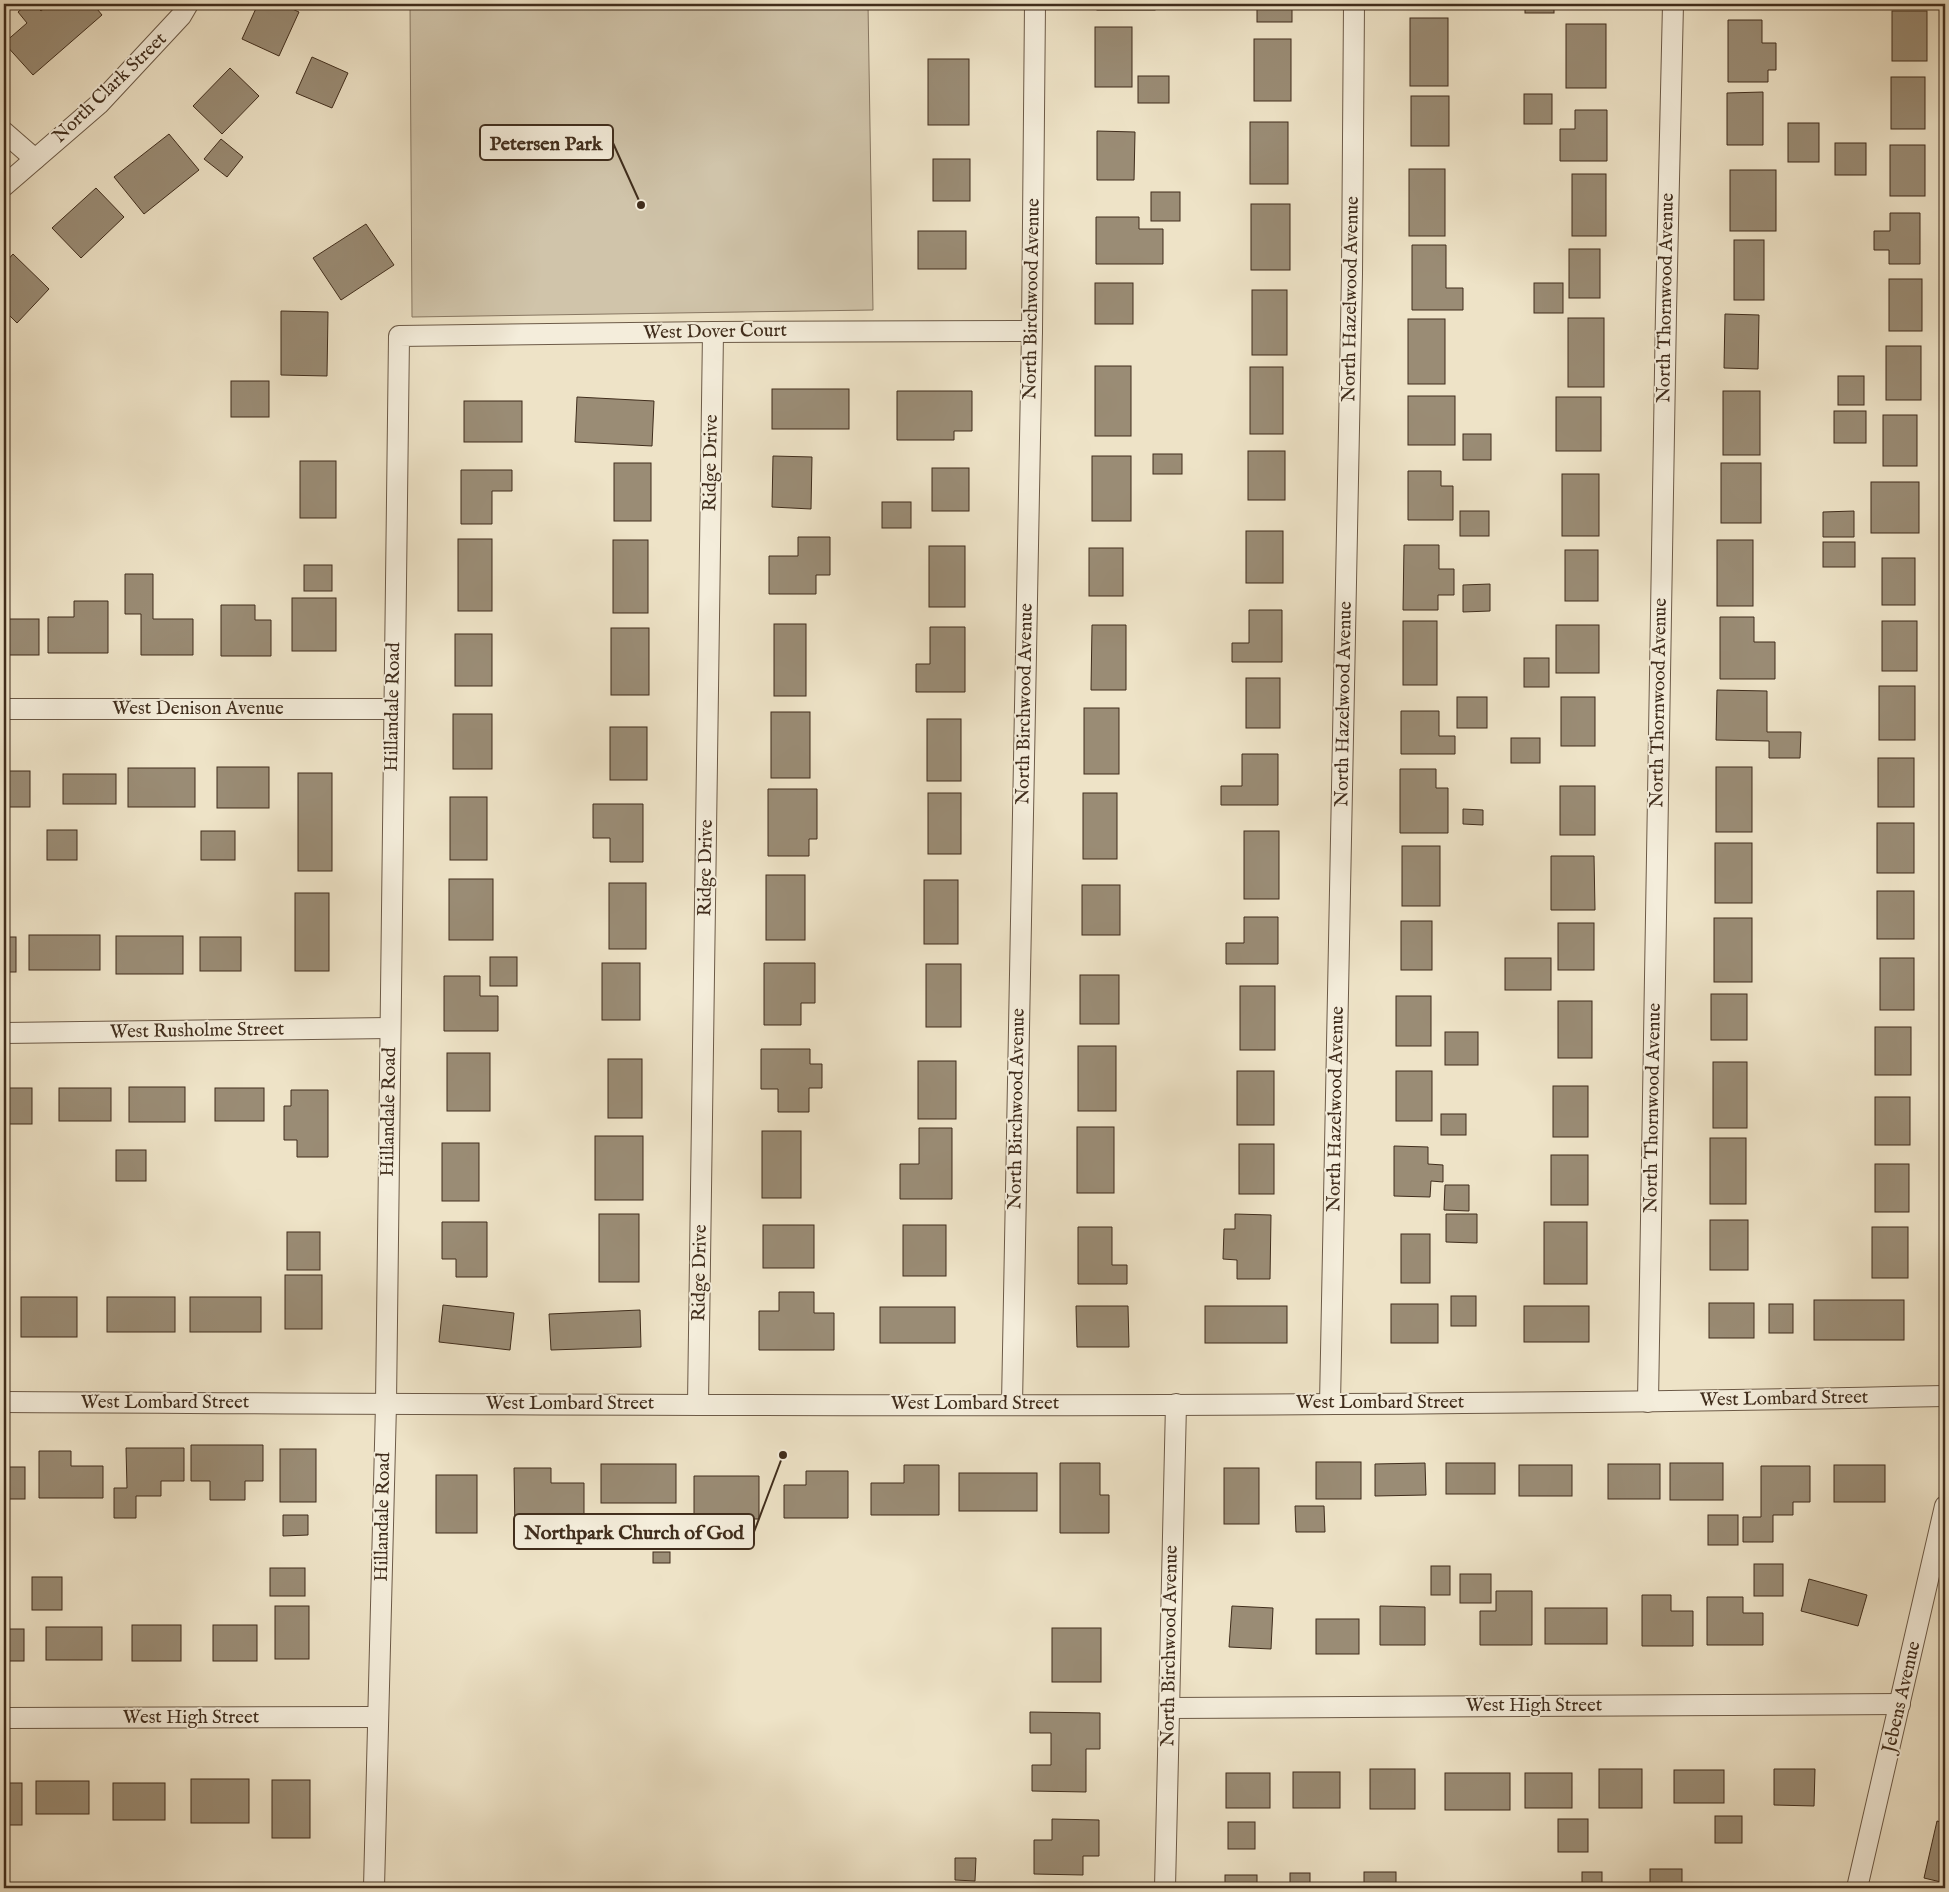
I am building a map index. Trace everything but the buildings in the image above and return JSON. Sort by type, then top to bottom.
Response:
[{"type":"street","name":"North Clark Street","points":[[4,186],[99,104],[181,16],[188,4]]},
{"type":"street","name":"North Birchwood Avenue","points":[[1012,1404],[1032,331],[1035,4]]},
{"type":"street","name":"North Hazelwood Avenue","points":[[1330,1404],[1352,274],[1354,4]]},
{"type":"street","name":"North Thornwood Avenue","points":[[1648,1402],[1666,311],[1673,4]]},
{"type":"street","points":[[4,132],[35,160]]},
{"type":"street","name":"West Dover Court","points":[[399,336],[713,332],[1032,331]]},
{"type":"street","name":"Ridge Drive","points":[[698,1404],[713,332]]},
{"type":"street","name":"Hillandale Road","points":[[374,1888],[386,1404],[399,336]]},
{"type":"street","name":"West Denison Avenue","points":[[4,709],[393,709]]},
{"type":"street","name":"West Rusholme Street","points":[[4,1033],[390,1028]]},
{"type":"street","name":"West Lombard Street","points":[[4,1402],[1330,1404],[1648,1402],[1945,1396]]},
{"type":"street","name":"North Birchwood Avenue","points":[[1164,1888],[1176,1404]]},
{"type":"street","name":"Jebens Avenue","points":[[1857,1888],[1945,1506]]},
{"type":"street","name":"West High Street","points":[[1169,1708],[1900,1704]]},
{"type":"street","name":"West High Street","points":[[4,1718],[378,1717]]},
{"type":"shaded area","points":[[410,4],[868,4],[873,310],[412,317]]},
{"type":"place","name":"Petersen Park","points":[[641,205]]},
{"type":"place","name":"Northpark Church of God","points":[[783,1455]]}]
